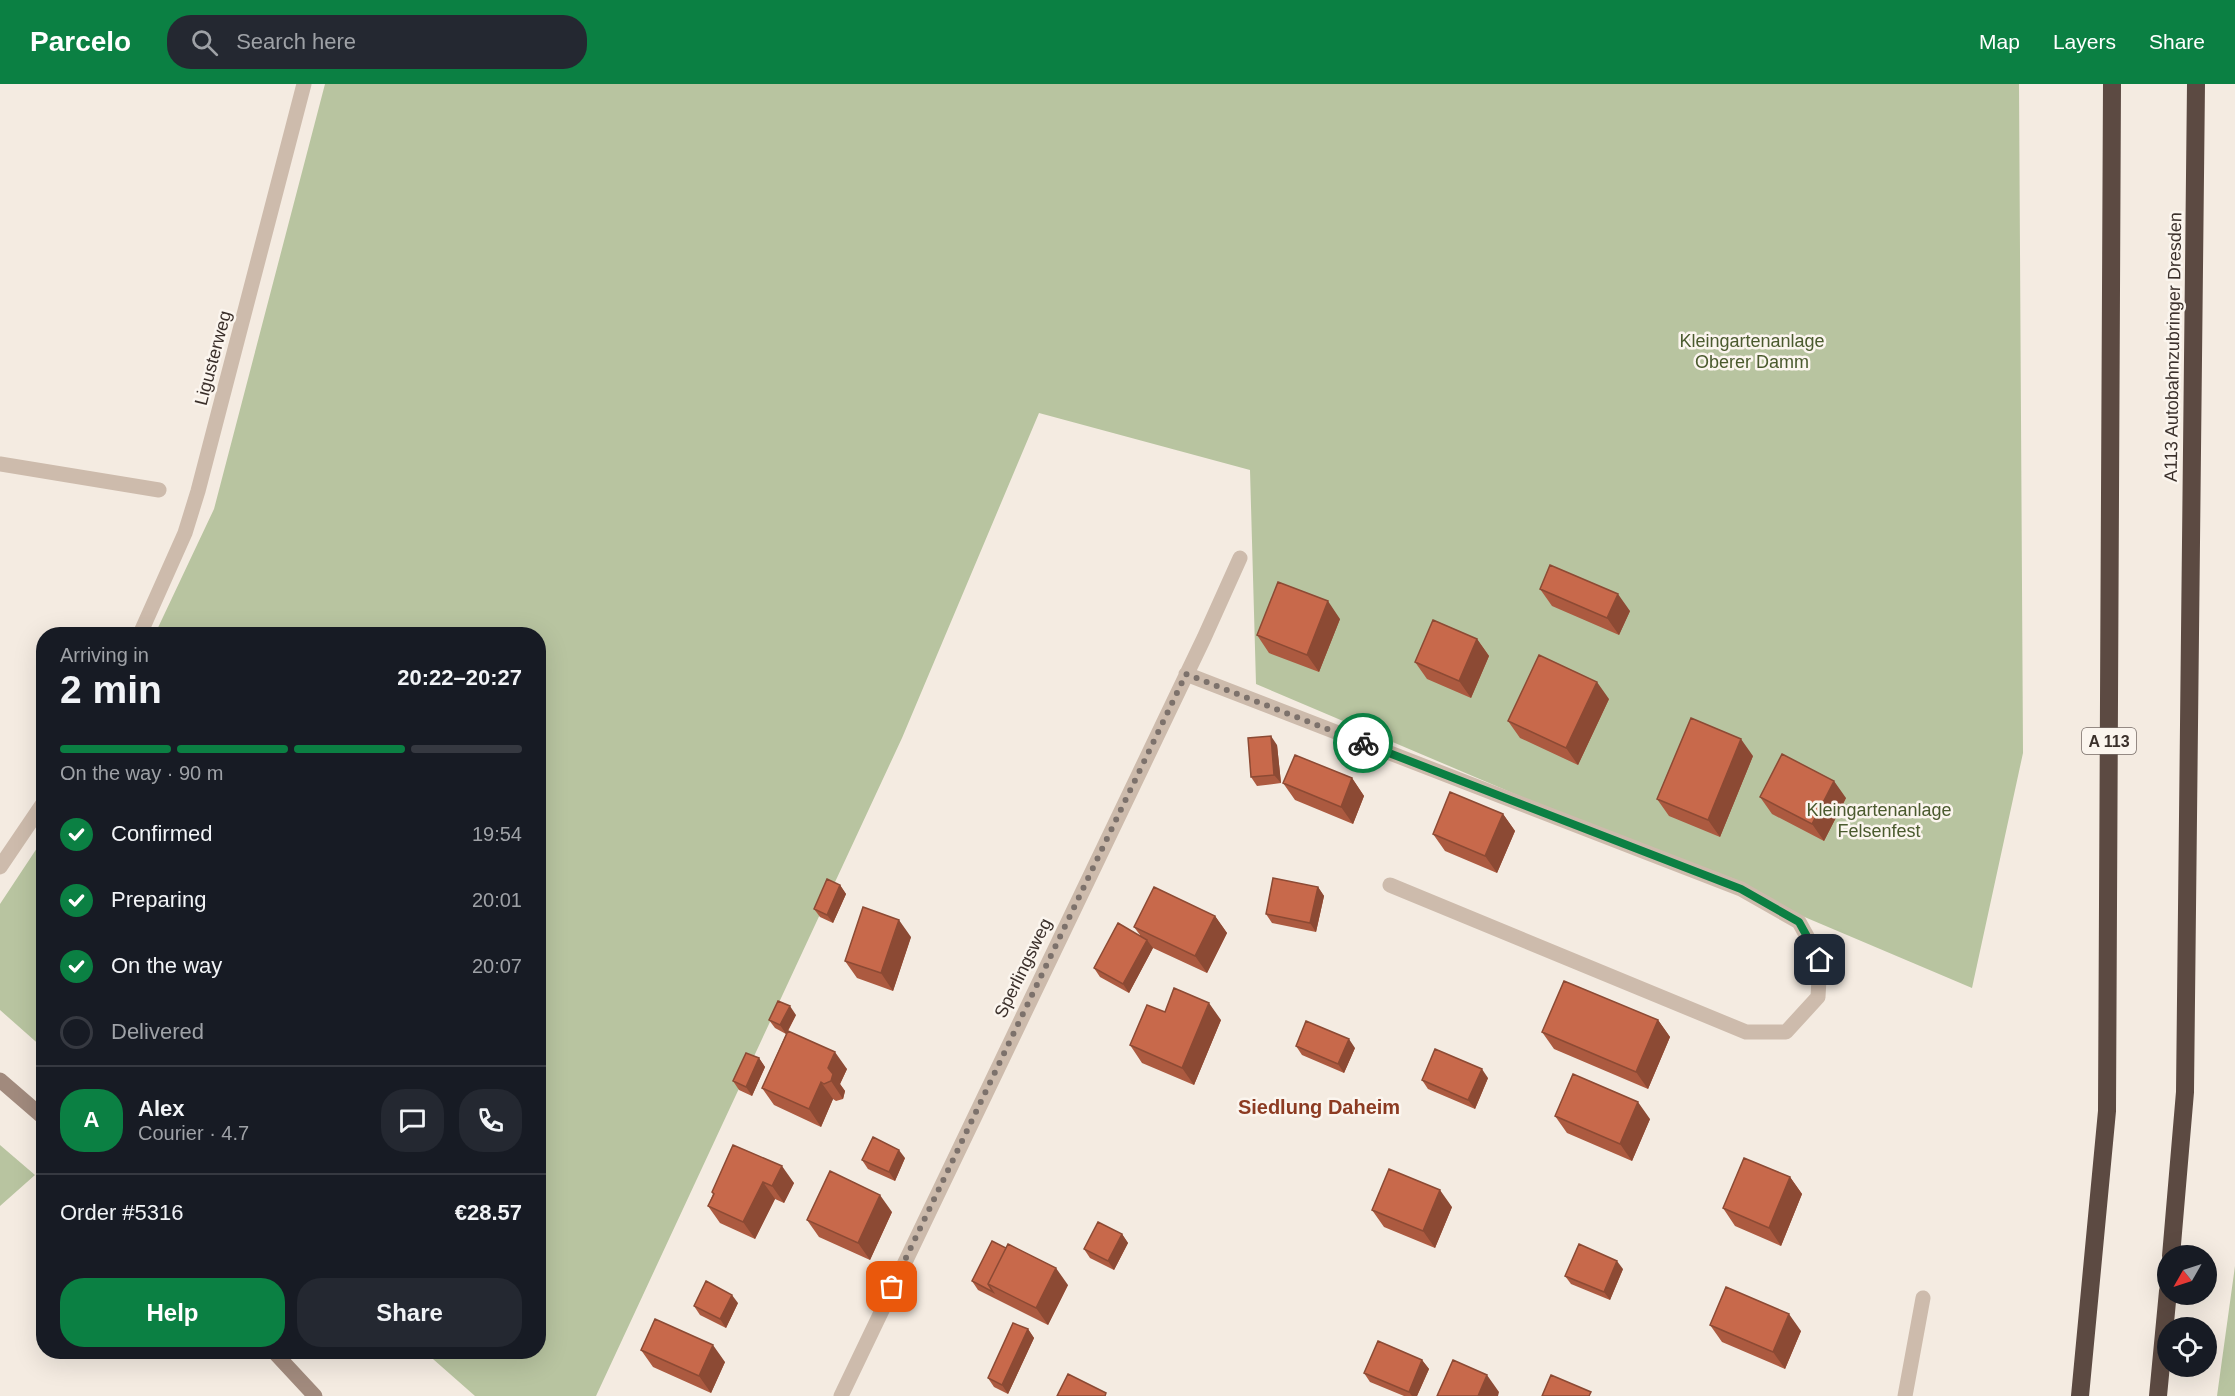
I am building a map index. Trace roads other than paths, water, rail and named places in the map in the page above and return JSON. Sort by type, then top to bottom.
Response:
[{"type":"highway","name":"A 113","points":[[2080,1396],[2107,1111],[2112,84]]},
{"type":"highway","name":"A113 Autobahnzubringer Dresden","points":[[2172,1245],[2185,1092],[2196,84]]},
{"type":"highway","points":[[2158,1396],[2167,1305]]},
{"type":"main road","points":[[0,1080],[36,1111]]},
{"type":"main road","points":[[281,1359],[315,1396]]},
{"type":"street","name":"Ligusterweg","points":[[143,627],[185,533],[198,491],[304,84]]},
{"type":"street","points":[[0,465],[159,490]]},
{"type":"street","name":"Sperlingsweg","points":[[841,1396],[1240,558]]},
{"type":"street","points":[[1186,674],[1741,889],[1799,922],[1820,960],[1818,997],[1786,1032],[1746,1032],[1390,885]]},
{"type":"street","points":[[0,867],[36,814]]},
{"type":"street","points":[[1905,1396],[1923,1298]]},
{"type":"district","name":"Siedlung Daheim","points":[[1319,1107]]},
{"type":"park label","name":"Kleingartenanlage Oberer Damm","points":[[1752,351]]},
{"type":"park label","name":"Kleingartenanlage Felsenfest","points":[[1879,820]]}]
